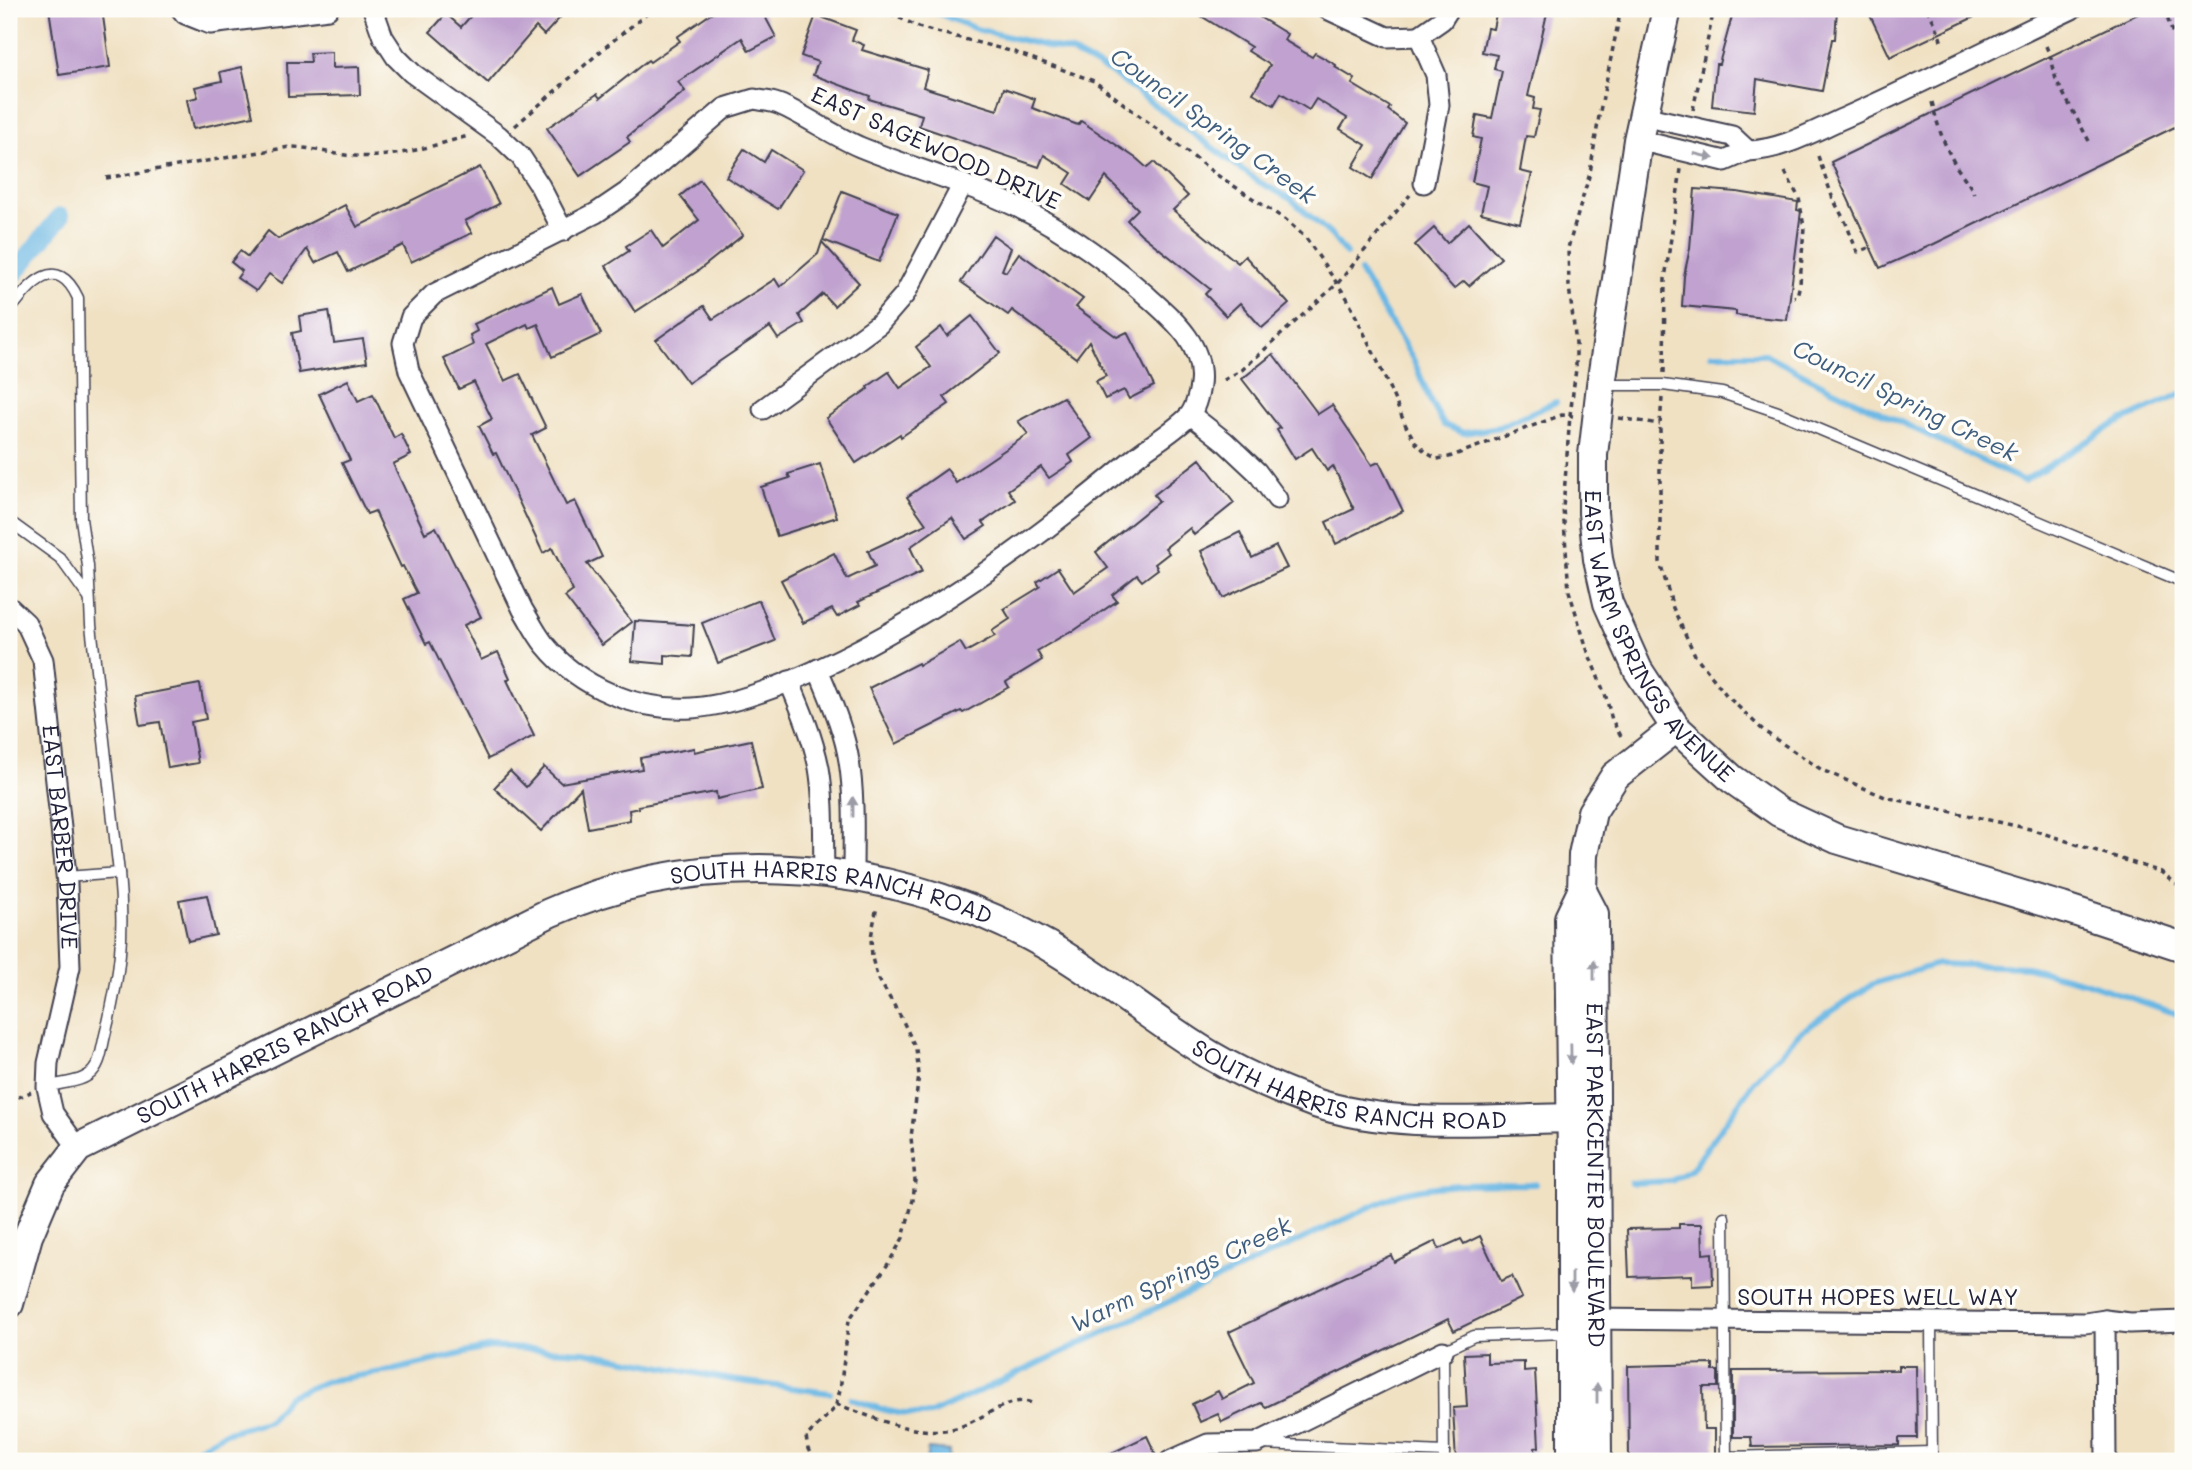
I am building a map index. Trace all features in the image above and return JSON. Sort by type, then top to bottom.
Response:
[{"type":"street","points":[[183,12],[210,24],[328,9]]},
{"type":"street","points":[[373,9],[383,37],[396,57],[412,73],[499,136],[520,157],[540,186],[563,231],[434,295],[411,317],[403,343],[409,371],[523,610],[544,643],[561,662],[580,678],[602,690],[622,699],[647,705],[689,708],[713,705],[818,669],[884,635],[999,562],[1191,415],[1257,472],[1276,499]]},
{"type":"street","points":[[1327,9],[1387,37],[1419,36],[1443,20],[1449,9]]},
{"type":"street","name":"EAST WARM SPRINGS AVENUE","points":[[1667,9],[1641,128],[1601,385],[1593,455],[1593,513],[1601,570],[1608,603],[1638,670],[1676,728],[1732,779],[1779,812],[1837,839],[2062,907],[2183,947]]},
{"type":"street","points":[[1641,128],[1684,151],[1725,161],[1748,150],[1760,150],[1797,138],[2072,9]]},
{"type":"street","points":[[1419,36],[1436,75],[1439,105],[1424,183]]},
{"type":"street","name":"EAST SAGEWOOD DRIVE","points":[[563,231],[627,192],[725,108],[754,99],[779,103],[859,146],[1014,205],[1072,238],[1119,271],[1161,308],[1190,339],[1200,359],[1200,387],[1191,415]]},
{"type":"street","points":[[1641,128],[1689,127],[1732,136],[1748,150]]},
{"type":"street","points":[[763,410],[878,324],[905,294],[963,184]]},
{"type":"street","name":"EAST BARBER DRIVE","points":[[9,607],[26,623],[43,660],[66,877],[70,967],[48,1063],[47,1087],[53,1113],[78,1148]]},
{"type":"street","points":[[818,669],[836,713],[849,761],[853,790],[853,876]]},
{"type":"street","points":[[789,681],[806,721],[819,769],[824,871]]},
{"type":"street","name":"EAST PARKCENTER BOULEVARD","points":[[1572,1461],[1580,1324],[1583,1118],[1569,918],[1581,891],[1583,855],[1592,812],[1615,776],[1676,728]]},
{"type":"street","name":"SOUTH HARRIS RANCH ROAD","points":[[78,1148],[477,948],[587,897],[631,883],[682,873],[723,869],[824,871],[853,876],[943,899],[991,916],[1050,947],[1210,1055],[1260,1082],[1315,1103],[1377,1116],[1432,1120],[1583,1118]]},
{"type":"street","points":[[9,1304],[29,1236],[50,1184],[78,1148]]},
{"type":"street","name":"SOUTH HOPES WELL WAY","points":[[1580,1324],[1725,1320],[2085,1323],[2105,1320],[2130,1323],[2183,1321]]},
{"type":"street","points":[[2105,1320],[2106,1461]]},
{"type":"street","name":"EAST PARKCENTER BOULEVARD","points":[[1580,1324],[1597,1461]]},
{"type":"street","points":[[1170,1461],[1208,1444],[1257,1443],[1443,1351]]},
{"type":"lane","points":[[9,312],[33,282],[48,274],[57,275],[72,286],[78,299],[80,498],[123,916],[116,992],[98,1063],[91,1073],[77,1080],[47,1087]]},
{"type":"lane","points":[[1601,385],[1663,385],[1722,393],[1778,412],[2183,582]]},
{"type":"lane","points":[[9,521],[60,558],[89,599]]},
{"type":"lane","points":[[66,877],[119,873]]},
{"type":"lane","points":[[1724,1217],[1726,1459],[1932,1457],[1931,1322]]},
{"type":"lane","points":[[1257,1443],[1444,1456],[1443,1351],[1474,1336],[1580,1324]]},
{"type":"path","points":[[510,130],[653,9]]},
{"type":"path","points":[[881,9],[921,29],[1014,52],[1094,81],[1217,175],[1286,220],[1306,238],[1338,283],[1373,351],[1406,426],[1416,443],[1427,453],[1437,458],[1449,457],[1562,415],[1583,419]]},
{"type":"path","points":[[1689,127],[1714,9]]},
{"type":"path","points":[[1927,9],[1942,43]]},
{"type":"path","points":[[2164,9],[2183,55]]},
{"type":"path","points":[[2046,46],[2056,80],[2089,141]]},
{"type":"path","points":[[1931,102],[1939,133],[1974,194]]},
{"type":"path","points":[[106,178],[290,148],[309,147],[356,156],[384,156],[468,136]]},
{"type":"path","points":[[1684,151],[1665,279],[1660,424],[1660,562],[1673,608],[1695,655],[1727,696],[1765,732],[1822,770],[1885,797],[2029,829],[2161,872],[2183,889]]},
{"type":"path","points":[[1818,156],[1833,199],[1856,249],[1858,252],[1868,248]]},
{"type":"path","points":[[1785,172],[1799,198],[1804,227],[1800,284],[1797,296],[1794,297]]},
{"type":"path","points":[[1224,380],[1242,370],[1338,283],[1410,194],[1424,183]]},
{"type":"path","points":[[1625,418],[1660,424]]},
{"type":"path","points":[[814,1461],[807,1449],[806,1437],[831,1414],[836,1404],[849,1320],[903,1238],[913,1200],[915,1180],[911,1138],[919,1074],[916,1049],[877,976],[872,958],[871,937],[882,882]]},
{"type":"path","points":[[836,1404],[900,1428],[942,1430],[959,1428],[1013,1402],[1024,1400],[1031,1403]]},
{"type":"water","points":[[928,1449],[949,1451],[948,1461],[926,1461]]},
{"type":"building","points":[[49,9],[102,9],[110,67],[59,75]]},
{"type":"building","points":[[477,9],[568,9],[544,35],[536,27],[488,83],[430,32],[446,14],[461,27]]},
{"type":"building","points":[[718,9],[761,9],[776,37],[749,51],[742,38],[678,82],[685,91],[627,137],[630,142],[580,176],[547,128],[597,94],[600,98],[648,60],[650,62],[680,41],[677,37]]},
{"type":"building","points":[[1190,9],[1260,9],[1256,15],[1287,34],[1284,40],[1312,57],[1315,53],[1336,65],[1335,67],[1355,79],[1352,84],[1390,107],[1388,110],[1405,123],[1372,179],[1353,167],[1366,145],[1340,129],[1347,118],[1316,99],[1309,110],[1281,93],[1274,105],[1253,93],[1270,65],[1248,51],[1251,47]]},
{"type":"building","points":[[1497,9],[1548,9],[1528,96],[1535,98],[1533,109],[1540,110],[1534,137],[1526,136],[1520,171],[1532,174],[1520,223],[1481,213],[1487,186],[1472,182],[1481,139],[1473,137],[1477,115],[1492,118],[1502,71],[1494,69],[1497,55],[1482,52],[1487,28],[1493,29]]},
{"type":"building","points":[[1734,9],[1837,9],[1835,39],[1832,39],[1822,91],[1757,79],[1754,111],[1712,106],[1716,64],[1719,64]]},
{"type":"building","points":[[1867,9],[1991,9],[1890,57]]},
{"type":"building","points":[[2148,9],[2183,9],[2183,123],[1880,268],[1831,162]]},
{"type":"building","points":[[816,15],[856,30],[852,40],[864,45],[862,50],[928,70],[923,87],[997,110],[1004,88],[1035,99],[1032,108],[1078,125],[1081,121],[1147,168],[1154,162],[1188,196],[1173,210],[1238,263],[1245,256],[1289,304],[1262,328],[1240,303],[1226,316],[1205,294],[1210,289],[1127,220],[1138,209],[1106,177],[1090,201],[1065,184],[1072,173],[1044,155],[1039,167],[919,126],[922,115],[869,99],[870,96],[813,75],[818,62],[801,56]]},
{"type":"building","points":[[332,52],[332,68],[359,67],[360,95],[288,97],[287,62],[311,62],[310,53]]},
{"type":"building","points":[[242,67],[253,116],[193,129],[187,100],[198,97],[195,87],[222,81],[220,72]]},
{"type":"building","points":[[744,149],[764,162],[771,150],[803,170],[778,209],[726,177]]},
{"type":"building","points":[[480,167],[499,204],[465,221],[472,233],[411,262],[403,245],[348,272],[338,252],[315,263],[307,249],[282,283],[269,274],[256,291],[237,278],[242,271],[231,262],[240,251],[248,257],[268,231],[278,239],[345,205],[357,227]]},
{"type":"building","points":[[700,180],[743,235],[698,271],[635,312],[606,266],[629,251],[626,246],[651,230],[663,248],[699,220],[680,196]]},
{"type":"building","points":[[1695,189],[1737,192],[1798,202],[1797,210],[1801,211],[1787,320],[1736,315],[1736,311],[1682,306]]},
{"type":"building","points":[[842,191],[898,213],[879,262],[823,240]]},
{"type":"building","points":[[1469,223],[1501,258],[1469,286],[1464,281],[1454,289],[1415,245],[1434,228],[1447,243]]},
{"type":"building","points":[[993,235],[1011,248],[1002,270],[1006,272],[1019,253],[1083,299],[1076,307],[1117,337],[1127,332],[1154,386],[1129,399],[1124,390],[1105,399],[1096,381],[1106,376],[1089,341],[1076,358],[1012,310],[1008,315],[961,282]]},
{"type":"building","points":[[822,242],[859,283],[834,306],[823,294],[799,315],[804,323],[778,339],[770,327],[688,383],[656,340],[704,306],[713,319],[775,279],[780,287],[818,254]]},
{"type":"building","points":[[552,287],[559,304],[582,294],[601,334],[552,357],[538,324],[529,328],[527,324],[486,344],[505,381],[520,374],[546,428],[532,435],[566,505],[575,501],[602,557],[587,564],[632,622],[602,645],[565,597],[573,591],[552,548],[543,553],[496,453],[493,454],[479,426],[492,419],[474,382],[459,389],[444,359],[473,345],[470,335],[477,331],[474,324]]},
{"type":"building","points":[[329,311],[334,343],[363,339],[367,362],[299,373],[292,333],[301,331],[299,316]]},
{"type":"building","points":[[972,316],[1000,353],[944,397],[949,404],[901,437],[900,434],[856,463],[826,418],[889,372],[900,388],[931,367],[916,347],[941,327],[947,336]]},
{"type":"building","points":[[1273,354],[1318,414],[1332,405],[1372,465],[1379,462],[1403,511],[1336,544],[1326,522],[1354,509],[1333,466],[1327,471],[1312,448],[1295,459],[1277,430],[1280,428],[1242,379]]},
{"type":"building","points":[[348,380],[358,401],[373,394],[394,438],[401,434],[411,455],[393,464],[425,533],[436,527],[481,617],[464,625],[481,660],[498,652],[510,678],[507,680],[534,736],[488,759],[430,642],[426,644],[404,599],[417,593],[403,566],[401,567],[375,511],[367,514],[342,463],[350,460],[319,394]]},
{"type":"building","points":[[1063,397],[1092,438],[1069,455],[1073,462],[1049,478],[1041,467],[1008,490],[1015,500],[983,522],[986,526],[966,539],[952,518],[910,547],[922,572],[858,602],[860,605],[837,617],[832,609],[803,623],[781,580],[834,553],[847,579],[875,566],[868,551],[926,524],[907,497],[947,469],[956,483],[1028,434],[1018,421]]},
{"type":"building","points":[[1200,459],[1234,503],[1194,535],[1190,528],[1165,548],[1169,553],[1155,564],[1158,569],[1142,581],[1137,575],[1112,595],[1117,601],[1072,632],[1037,651],[1042,660],[1006,682],[1009,687],[963,713],[961,711],[896,744],[869,688],[960,642],[966,652],[995,636],[992,631],[1010,619],[1004,609],[1040,587],[1037,582],[1058,568],[1074,592],[1108,568],[1096,552],[1159,501],[1154,495]]},
{"type":"building","points":[[820,464],[837,517],[777,536],[761,487],[790,478],[788,474]]},
{"type":"building","points":[[1240,532],[1252,558],[1276,546],[1287,568],[1223,598],[1201,551]]},
{"type":"building","points":[[759,600],[775,641],[718,663],[702,623]]},
{"type":"building","points":[[635,621],[694,625],[692,657],[665,655],[665,664],[632,661]]},
{"type":"building","points":[[200,684],[206,719],[191,722],[198,763],[168,768],[160,722],[140,725],[135,696]]},
{"type":"building","points":[[751,740],[762,789],[717,799],[716,792],[638,806],[639,808],[629,810],[630,820],[588,828],[581,788],[541,831],[494,788],[510,771],[526,787],[544,767],[561,783],[642,769],[640,758],[694,748],[694,752]]},
{"type":"building","points":[[207,895],[216,935],[188,941],[179,900]]},
{"type":"building","points":[[1679,1224],[1702,1224],[1703,1254],[1712,1253],[1713,1285],[1692,1286],[1692,1275],[1629,1277],[1627,1229],[1679,1228]]},
{"type":"building","points":[[1480,1236],[1501,1281],[1512,1276],[1522,1298],[1454,1331],[1448,1319],[1266,1407],[1261,1403],[1222,1422],[1218,1414],[1200,1422],[1192,1404],[1218,1391],[1222,1399],[1254,1383],[1229,1332],[1391,1255],[1394,1262],[1436,1241],[1439,1249],[1461,1239],[1464,1244]]},
{"type":"building","points":[[1487,1353],[1487,1363],[1524,1362],[1524,1371],[1535,1370],[1539,1447],[1535,1448],[1536,1461],[1456,1461],[1453,1408],[1467,1407],[1464,1354]]},
{"type":"building","points":[[1713,1364],[1713,1371],[1718,1371],[1718,1387],[1703,1387],[1704,1429],[1715,1429],[1715,1461],[1629,1461],[1628,1366]]},
{"type":"building","points":[[1898,1366],[1916,1366],[1917,1438],[1899,1438],[1899,1445],[1752,1447],[1751,1437],[1733,1437],[1733,1371],[1898,1370]]},
{"type":"building","points":[[1147,1436],[1156,1455],[1144,1461],[1095,1461]]},
{"type":"waterway","name":"Council Spring Creek","points":[[928,9],[976,29],[1071,52],[1110,72],[1259,182],[1291,199],[1332,236],[1346,254]]},
{"type":"waterway","points":[[9,280],[60,217]]},
{"type":"waterway","name":"Council Spring Creek","points":[[1360,272],[1413,359],[1444,425],[1464,433],[1499,427],[1556,402]]},
{"type":"waterway","name":"Council Spring Creek","points":[[1712,354],[1765,354],[1827,387],[2024,481],[2115,424],[2183,393]]},
{"type":"waterway","points":[[1631,1183],[1671,1181],[1691,1170],[1756,1079],[1799,1033],[1873,984],[1937,964],[2027,967],[2085,982],[2183,1016]]},
{"type":"waterway","name":"Warm Springs Creek","points":[[851,1399],[900,1413],[931,1414],[1398,1194],[1448,1186],[1535,1184]]},
{"type":"waterway","name":"Warm Springs Creek","points":[[181,1461],[186,1455],[225,1433],[269,1420],[289,1396],[327,1381],[394,1370],[490,1347],[584,1352],[732,1380],[830,1393]]}]
